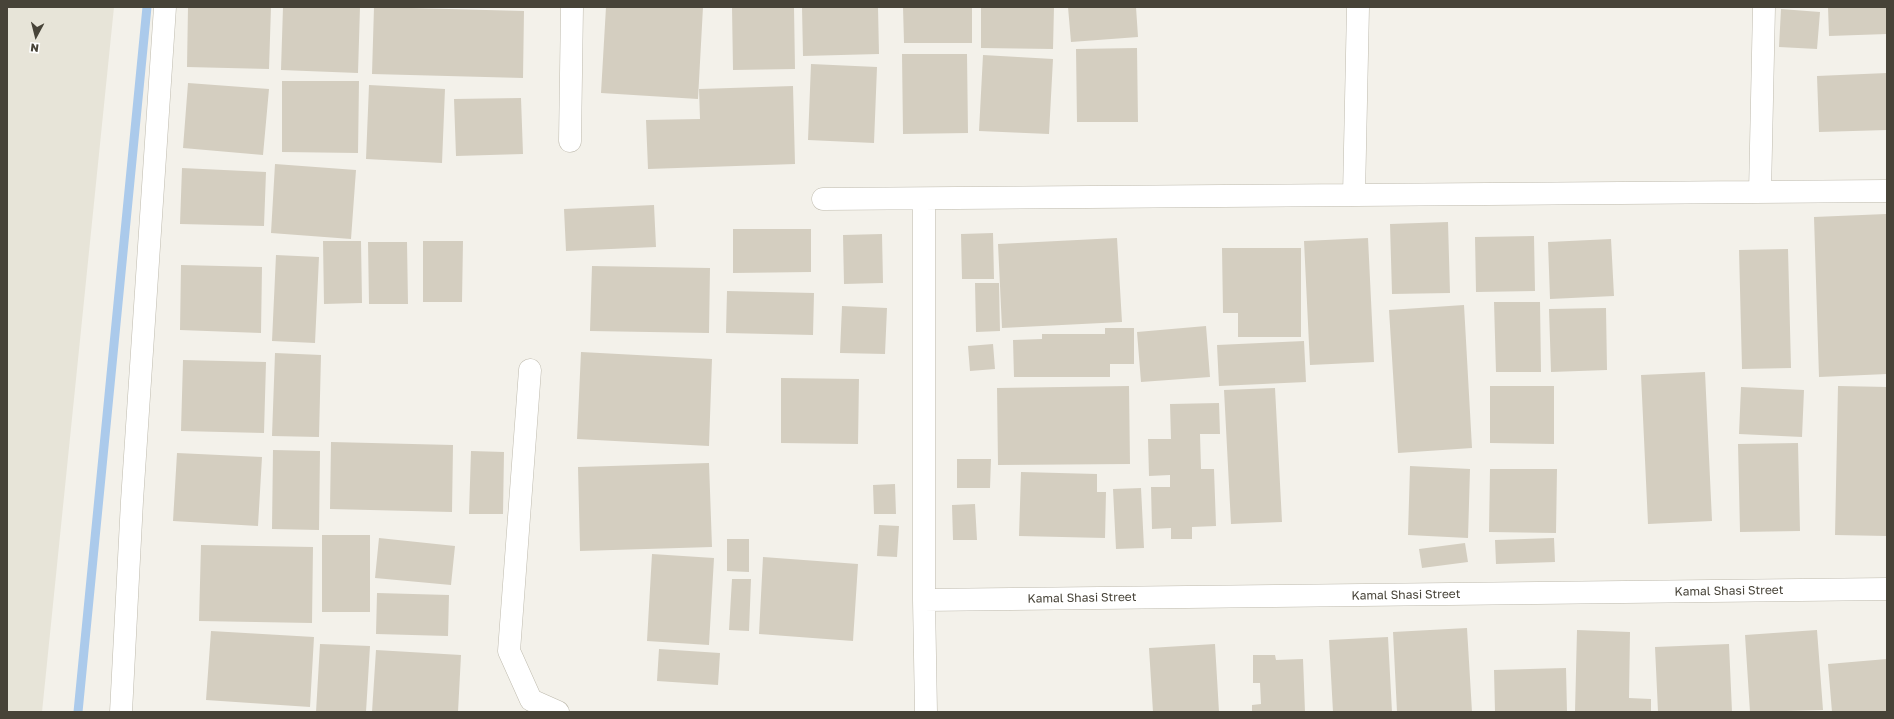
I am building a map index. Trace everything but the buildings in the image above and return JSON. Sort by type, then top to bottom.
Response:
[{"type":"street","points":[[121,712],[132,501],[165,7]]},
{"type":"street","points":[[570,141],[572,7]]},
{"type":"street","points":[[1354,195],[1358,7]]},
{"type":"street","points":[[1760,192],[1764,7]]},
{"type":"street","points":[[823,199],[1887,191]]},
{"type":"street","points":[[924,199],[924,600],[926,712]]},
{"type":"street","points":[[530,370],[509,651],[531,700],[558,712]]},
{"type":"street","name":"Kamal Shasi Street","points":[[924,600],[1887,589]]},
{"type":"shaded area","points":[[7,7],[114,7],[42,712],[7,712]]},
{"type":"waterway","points":[[78,712],[147,7]]}]
